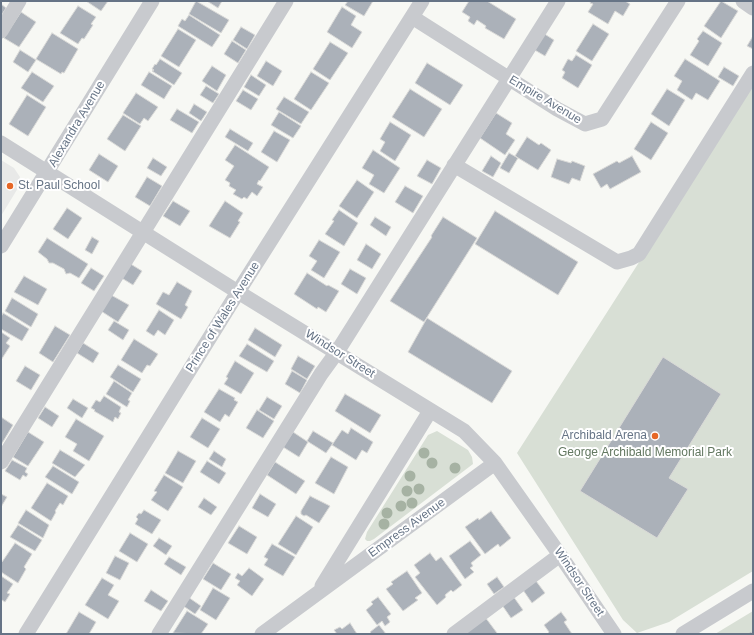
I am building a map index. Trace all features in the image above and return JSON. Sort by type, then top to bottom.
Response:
[{"type":"street","points":[[1,31],[19,1]]},
{"type":"street","name":"Alexandra Avenue","points":[[1,246],[152,1]]},
{"type":"street","points":[[1,462],[286,1]]},
{"type":"street","name":"Prince of Wales Avenue","points":[[26,634],[238,292],[422,1]]},
{"type":"street","points":[[159,634],[321,374],[337,352],[558,1]]},
{"type":"street","name":"Empire Avenue","points":[[412,17],[557,109],[585,124],[602,118],[678,1]]},
{"type":"street","points":[[743,1],[753,8]]},
{"type":"street","points":[[454,165],[617,262],[631,258],[639,254],[753,73]]},
{"type":"street","name":"Windsor Street","points":[[1,143],[464,432],[495,463],[614,634]]},
{"type":"street","name":"Empress Avenue","points":[[318,592],[430,411]]},
{"type":"street","name":"Empress Avenue","points":[[262,634],[495,463]]},
{"type":"street","points":[[454,634],[560,555]]},
{"type":"street","points":[[683,634],[753,591]]},
{"type":"shaded area","name":"St. Paul School","points":[[1,160],[14,168],[20,177],[18,188],[1,216]]},
{"type":"green space","name":"George Archibald Memorial Park","points":[[753,84],[753,571],[669,622],[637,633],[623,620],[517,453]]},
{"type":"green space","points":[[437,431],[468,450],[472,457],[473,464],[374,539],[367,541],[365,539],[367,532],[428,435]]},
{"type":"green space","points":[[753,611],[753,634],[715,634]]},
{"type":"building","points":[[86,1],[108,1],[101,11]]},
{"type":"building","points":[[196,1],[229,20],[221,33],[189,14]]},
{"type":"building","points":[[207,1],[222,1],[218,8]]},
{"type":"building","points":[[348,1],[373,1],[364,16],[345,5]]},
{"type":"building","points":[[469,1],[487,1],[516,19],[504,39],[485,28],[486,26],[477,20],[474,25],[468,21],[470,17],[462,12]]},
{"type":"building","points":[[591,1],[625,1],[630,4],[623,16],[615,11],[608,24],[588,12],[593,4],[590,3]]},
{"type":"building","points":[[721,1],[738,11],[721,38],[704,26]]},
{"type":"building","points":[[1,4],[6,8],[1,16]]},
{"type":"building","points":[[78,6],[96,17],[84,39],[82,38],[78,44],[60,33]]},
{"type":"building","points":[[342,7],[356,16],[351,25],[362,32],[352,48],[327,32]]},
{"type":"building","points":[[21,12],[36,22],[19,47],[4,38]]},
{"type":"building","points":[[189,15],[220,35],[212,47],[178,26],[182,19],[185,21]]},
{"type":"building","points":[[593,24],[609,34],[592,61],[576,51]]},
{"type":"building","points":[[241,27],[255,35],[247,49],[233,40]]},
{"type":"building","points":[[178,29],[196,40],[179,67],[161,56]]},
{"type":"building","points":[[703,31],[722,43],[708,66],[690,55],[699,41],[697,39]]},
{"type":"building","points":[[52,33],[78,49],[64,73],[62,72],[61,74],[36,59]]},
{"type":"building","points":[[543,33],[554,40],[545,56],[533,49]]},
{"type":"building","points":[[753,36],[753,49],[747,46]]},
{"type":"building","points":[[232,41],[246,50],[238,63],[224,54]]},
{"type":"building","points":[[330,42],[348,53],[330,80],[313,69]]},
{"type":"building","points":[[20,50],[36,60],[28,72],[13,62]]},
{"type":"building","points":[[576,55],[592,65],[578,88],[562,78],[565,72],[562,70],[568,59],[572,61]]},
{"type":"building","points":[[160,59],[182,73],[174,85],[152,71],[154,70],[152,69],[155,64],[156,65]]},
{"type":"building","points":[[685,59],[720,81],[708,100],[696,93],[692,100],[677,90],[682,81],[674,76]]},
{"type":"building","points":[[266,61],[282,71],[273,86],[257,76]]},
{"type":"building","points":[[427,63],[463,85],[450,105],[415,83]]},
{"type":"building","points":[[212,66],[226,75],[217,91],[202,81]]},
{"type":"building","points":[[724,67],[739,76],[733,86],[718,77]]},
{"type":"building","points":[[32,72],[54,86],[43,102],[21,88]]},
{"type":"building","points":[[149,72],[172,86],[164,99],[141,85]]},
{"type":"building","points":[[311,72],[329,83],[311,110],[294,99]]},
{"type":"building","points":[[251,75],[266,85],[259,96],[244,87]]},
{"type":"building","points":[[206,86],[219,94],[213,103],[200,95]]},
{"type":"building","points":[[410,89],[442,109],[424,137],[392,117]]},
{"type":"building","points":[[667,89],[685,100],[669,126],[651,114]]},
{"type":"building","points":[[243,90],[258,99],[251,110],[236,101]]},
{"type":"building","points":[[136,93],[158,107],[148,121],[144,118],[140,124],[123,113]]},
{"type":"building","points":[[27,95],[46,107],[28,136],[9,124]]},
{"type":"building","points":[[284,97],[309,112],[301,124],[276,109]]},
{"type":"building","points":[[194,104],[207,112],[201,121],[189,113]]},
{"type":"building","points":[[177,109],[199,122],[192,133],[170,120]]},
{"type":"building","points":[[279,112],[301,126],[293,138],[271,125]]},
{"type":"building","points":[[496,113],[512,123],[506,134],[515,140],[505,155],[480,138]]},
{"type":"building","points":[[123,115],[141,126],[125,151],[107,139]]},
{"type":"building","points":[[390,122],[411,135],[395,161],[380,151],[385,142],[380,139]]},
{"type":"building","points":[[651,122],[668,133],[651,160],[634,149]]},
{"type":"building","points":[[230,129],[253,143],[248,151],[225,137]]},
{"type":"building","points":[[274,131],[290,140],[277,162],[261,152]]},
{"type":"building","points":[[527,137],[539,145],[541,143],[551,150],[538,170],[515,156]]},
{"type":"building","points":[[235,145],[269,167],[257,184],[263,187],[257,196],[252,192],[247,199],[244,197],[242,199],[233,194],[236,190],[229,186],[230,183],[225,180],[234,166],[225,160]]},
{"type":"building","points":[[373,150],[400,168],[384,193],[369,184],[374,175],[362,168]]},
{"type":"building","points":[[509,153],[518,158],[509,173],[500,168]]},
{"type":"building","points":[[99,154],[118,166],[108,182],[89,170]]},
{"type":"building","points":[[491,156],[501,163],[493,177],[482,171]]},
{"type":"building","points":[[632,156],[641,172],[610,189],[607,184],[601,188],[593,174],[617,161],[619,163]]},
{"type":"building","points":[[153,158],[167,167],[161,176],[147,168]]},
{"type":"building","points":[[557,159],[571,163],[572,161],[585,166],[580,181],[572,178],[569,184],[551,177]]},
{"type":"building","points":[[427,160],[441,168],[432,184],[417,176]]},
{"type":"building","points":[[147,177],[162,186],[150,206],[135,197]]},
{"type":"building","points":[[357,180],[374,192],[357,218],[339,206]]},
{"type":"building","points":[[405,186],[423,196],[413,213],[395,202]]},
{"type":"building","points":[[173,201],[190,211],[180,226],[163,216]]},
{"type":"building","points":[[225,201],[243,213],[238,221],[240,222],[230,238],[209,226]]},
{"type":"building","points":[[67,208],[82,218],[68,239],[53,229]]},
{"type":"building","points":[[339,210],[358,223],[344,246],[325,234],[334,221],[332,220]]},
{"type":"building","points":[[495,211],[578,262],[558,295],[475,244]]},
{"type":"building","points":[[375,217],[391,227],[386,236],[370,225]]},
{"type":"building","points":[[443,217],[477,238],[424,322],[390,301],[432,237],[431,236]]},
{"type":"building","points":[[92,237],[99,241],[92,254],[85,250]]},
{"type":"building","points":[[47,238],[88,264],[79,278],[70,273],[66,274],[64,269],[53,263],[49,263],[47,259],[38,252]]},
{"type":"building","points":[[319,240],[340,252],[324,278],[311,270],[317,261],[309,256]]},
{"type":"building","points":[[366,244],[381,254],[372,269],[357,260]]},
{"type":"building","points":[[129,263],[142,271],[133,285],[120,277]]},
{"type":"building","points":[[91,268],[104,276],[94,291],[81,283]]},
{"type":"building","points":[[350,269],[366,278],[357,294],[341,284]]},
{"type":"building","points":[[307,273],[327,286],[328,285],[339,291],[326,312],[318,307],[317,309],[294,294]]},
{"type":"building","points":[[24,276],[47,289],[38,305],[14,292]]},
{"type":"building","points":[[177,282],[192,291],[185,305],[188,307],[181,319],[156,304],[163,292],[169,295]]},
{"type":"building","points":[[111,295],[129,305],[118,322],[101,311]]},
{"type":"building","points":[[12,298],[38,314],[31,327],[5,311]]},
{"type":"building","points":[[159,310],[174,320],[165,335],[158,330],[154,336],[146,331]]},
{"type":"building","points":[[3,313],[29,329],[22,341],[1,329],[1,317]]},
{"type":"building","points":[[427,318],[512,371],[492,403],[408,352]]},
{"type":"building","points":[[114,321],[129,330],[123,340],[108,330]]},
{"type":"building","points":[[55,326],[70,335],[53,362],[39,353]]},
{"type":"building","points":[[255,328],[282,345],[275,357],[248,340]]},
{"type":"building","points":[[1,332],[10,338],[6,343],[10,346],[1,360]]},
{"type":"building","points":[[134,339],[158,354],[150,366],[147,365],[142,373],[121,360]]},
{"type":"building","points":[[83,343],[99,353],[93,363],[77,353]]},
{"type":"building","points":[[247,344],[274,361],[267,372],[239,356]]},
{"type":"building","points":[[298,356],[315,366],[307,379],[291,369]]},
{"type":"building","name":"Archibald Arena","points":[[663,357],[721,394],[669,478],[688,489],[657,538],[580,491]]},
{"type":"building","points":[[235,361],[254,373],[241,394],[224,384],[228,378],[226,377]]},
{"type":"building","points":[[118,365],[141,379],[133,392],[110,377]]},
{"type":"building","points":[[25,366],[40,375],[31,390],[16,381]]},
{"type":"building","points":[[292,371],[307,380],[300,393],[285,384]]},
{"type":"building","points":[[114,381],[132,393],[128,400],[130,401],[127,407],[106,394]]},
{"type":"building","points":[[219,389],[235,398],[234,400],[238,402],[229,417],[225,414],[220,422],[204,412]]},
{"type":"building","points":[[345,394],[381,415],[370,433],[335,411]]},
{"type":"building","points":[[104,396],[121,407],[119,412],[121,413],[118,419],[115,417],[113,422],[91,408],[96,400],[100,402]]},
{"type":"building","points":[[267,397],[282,406],[274,419],[259,410]]},
{"type":"building","points":[[73,399],[88,408],[82,418],[67,408]]},
{"type":"building","points":[[45,407],[59,416],[52,427],[38,418]]},
{"type":"building","points":[[257,410],[274,421],[263,438],[246,428]]},
{"type":"building","points":[[1,417],[13,425],[1,445]]},
{"type":"building","points":[[202,418],[220,429],[208,448],[190,437]]},
{"type":"building","points":[[76,419],[104,436],[89,461],[73,451],[77,444],[65,437]]},
{"type":"building","points":[[351,428],[373,442],[367,453],[362,450],[356,460],[332,445],[342,430],[348,434]]},
{"type":"building","points":[[313,431],[333,443],[326,453],[307,441]]},
{"type":"building","points":[[28,432],[44,442],[28,466],[13,457]]},
{"type":"building","points":[[293,432],[308,442],[299,457],[283,447]]},
{"type":"building","points":[[60,450],[85,465],[75,477],[52,463]]},
{"type":"building","points":[[178,451],[196,461],[183,483],[165,473]]},
{"type":"building","points":[[214,451],[226,459],[222,467],[209,459]]},
{"type":"building","points":[[331,457],[348,467],[334,494],[315,483]]},
{"type":"building","points":[[12,460],[27,468],[25,472],[28,474],[26,477],[23,475],[20,480],[5,471]]},
{"type":"building","points":[[207,461],[226,473],[219,484],[200,472]]},
{"type":"building","points":[[275,462],[305,481],[296,494],[267,475]]},
{"type":"building","points":[[53,466],[79,482],[72,494],[45,477]]},
{"type":"building","points":[[164,475],[183,487],[168,511],[151,500],[157,492],[154,491]]},
{"type":"building","points":[[47,483],[68,496],[63,505],[60,503],[51,521],[31,508]]},
{"type":"building","points":[[1,494],[7,497],[1,507]]},
{"type":"building","points":[[260,494],[276,504],[268,517],[252,508]]},
{"type":"building","points":[[310,496],[330,506],[319,523],[306,515],[304,516],[301,514],[301,511]]},
{"type":"building","points":[[204,498],[217,507],[211,515],[198,507]]},
{"type":"building","points":[[26,510],[49,525],[43,538],[18,523]]},
{"type":"building","points":[[144,510],[161,520],[152,534],[135,524],[138,519],[136,517]]},
{"type":"building","points":[[491,511],[511,538],[500,547],[498,544],[485,554],[465,527],[478,518],[479,520]]},
{"type":"building","points":[[296,516],[313,527],[296,555],[278,544]]},
{"type":"building","points":[[18,525],[42,540],[35,551],[10,537]]},
{"type":"building","points":[[239,526],[257,537],[247,554],[228,543]]},
{"type":"building","points":[[130,533],[148,544],[137,562],[119,551]]},
{"type":"building","points":[[159,538],[172,546],[166,555],[153,546]]},
{"type":"building","points":[[470,541],[481,555],[471,563],[473,566],[470,568],[474,572],[465,579],[449,556]]},
{"type":"building","points":[[15,543],[32,554],[24,567],[26,569],[18,583],[1,572],[1,561],[2,562]]},
{"type":"building","points":[[272,544],[295,557],[283,576],[264,565],[268,559],[264,557]]},
{"type":"building","points":[[430,553],[436,561],[441,557],[462,585],[453,592],[451,590],[437,605],[415,577],[420,573],[414,565]]},
{"type":"building","points":[[115,556],[129,563],[120,580],[106,573]]},
{"type":"building","points":[[169,557],[186,567],[181,575],[164,564]]},
{"type":"building","points":[[213,563],[231,574],[221,590],[203,579]]},
{"type":"building","points":[[249,568],[264,579],[252,596],[237,585],[240,581],[235,578],[238,573],[242,576]]},
{"type":"building","points":[[407,571],[422,593],[415,598],[418,600],[403,611],[386,589],[393,584],[391,582]]},
{"type":"building","points":[[1,576],[13,584],[7,593],[10,594],[5,602],[2,600],[1,601]]},
{"type":"building","points":[[497,577],[504,587],[494,594],[487,584]]},
{"type":"building","points":[[102,578],[114,585],[108,595],[119,601],[108,619],[85,605]]},
{"type":"building","points":[[536,581],[545,593],[532,603],[523,590]]},
{"type":"building","points":[[213,588],[230,598],[216,620],[200,610]]},
{"type":"building","points":[[151,590],[168,601],[161,611],[144,601]]},
{"type":"building","points":[[513,596],[523,610],[511,618],[502,605]]},
{"type":"building","points":[[188,597],[201,606],[195,614],[182,605]]},
{"type":"building","points":[[378,597],[391,614],[387,617],[390,622],[385,626],[382,621],[377,625],[366,610],[373,604],[371,602]]},
{"type":"building","points":[[187,611],[208,624],[201,634],[173,633]]},
{"type":"building","points":[[79,612],[96,622],[89,634],[66,634]]},
{"type":"building","points":[[561,612],[567,620],[564,622],[572,634],[547,634],[549,632],[544,625]]},
{"type":"building","points":[[485,617],[497,633],[463,634]]},
{"type":"building","points":[[350,623],[357,634],[337,634],[334,630],[340,627],[342,629]]},
{"type":"building","points":[[379,625],[386,634],[372,634],[370,632]]},
{"type":"place","name":"St. Paul School","points":[[10,186]]},
{"type":"place","name":"Archibald Arena","points":[[655,436]]}]
